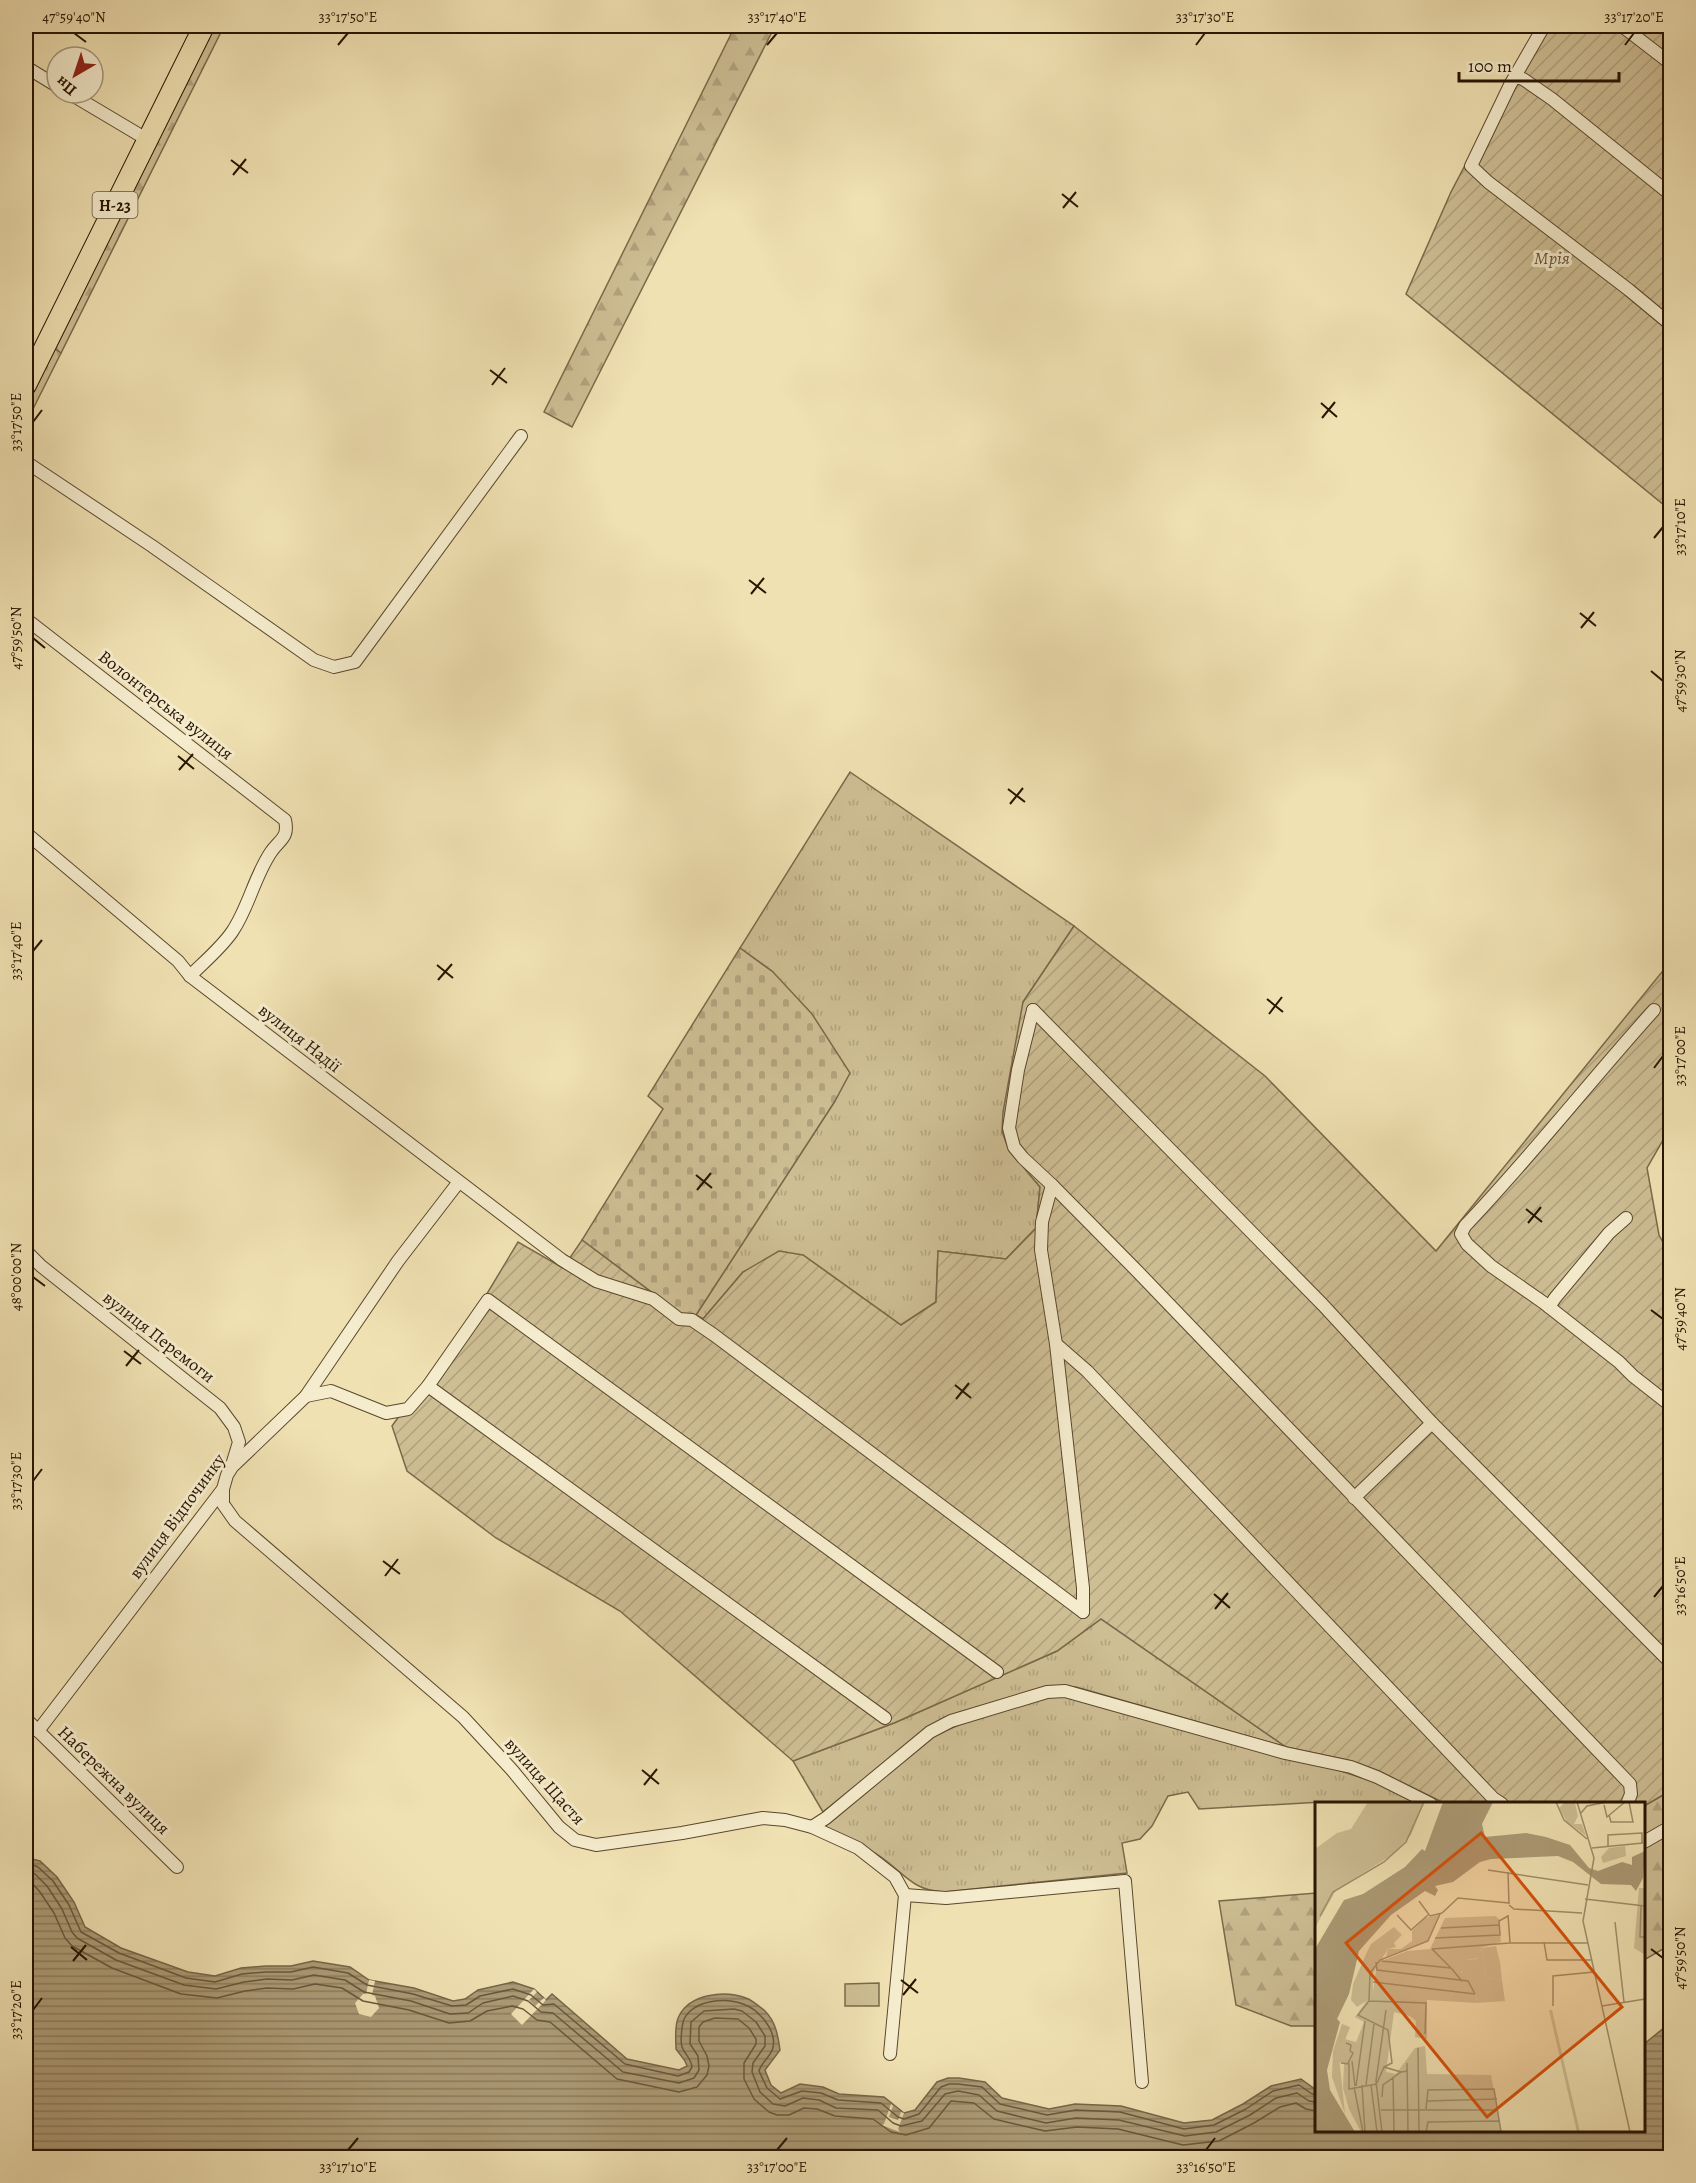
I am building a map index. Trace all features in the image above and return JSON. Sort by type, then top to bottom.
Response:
[{"type":"main road","name":"Н-23","points":[[26,385],[204,26]]},
{"type":"street","points":[[1544,26],[1515,77],[1471,166],[1671,324]]},
{"type":"street","points":[[1622,26],[1671,63]]},
{"type":"street","points":[[26,68],[45,79]]},
{"type":"street","points":[[1515,77],[1523,79],[1552,99],[1671,194]]},
{"type":"street","points":[[89,105],[148,140]]},
{"type":"street","points":[[26,462],[152,546],[314,660],[334,667],[355,662],[521,436]]},
{"type":"street","name":"Волонтерська вулиця","points":[[26,619],[285,820],[287,830],[284,837],[271,851],[246,908],[231,934],[190,976]]},
{"type":"street","name":"вулиця Надії","points":[[26,833],[178,961],[190,976],[458,1183],[562,1260],[596,1281],[653,1299],[680,1319],[692,1320],[1083,1612],[1083,1588],[1056,1344]]},
{"type":"street","points":[[1627,1802],[1631,1794],[1630,1784],[1052,1185],[1018,1153],[1009,1128],[1018,1070],[1032,1010],[1323,1305],[1432,1423],[1671,1662]]},
{"type":"street","points":[[1654,1010],[1580,1094],[1539,1146],[1465,1226],[1461,1234],[1467,1244],[1491,1266],[1549,1307],[1671,1405]]},
{"type":"street","name":"вулиця Відпочинку","points":[[38,1731],[222,1489],[232,1467],[306,1396],[398,1260],[458,1183]]},
{"type":"street","points":[[1052,1185],[1042,1222],[1041,1250],[1056,1344],[1103,1388],[1485,1790],[1501,1802]]},
{"type":"street","points":[[1549,1307],[1600,1244],[1626,1218]]},
{"type":"street","name":"вулиця Перемоги","points":[[26,1251],[41,1266],[220,1408],[234,1427],[239,1442],[232,1467]]},
{"type":"street","points":[[306,1396],[331,1391],[386,1413],[408,1409],[428,1386],[488,1300],[997,1672]]},
{"type":"street","points":[[428,1386],[885,1718]]},
{"type":"street","points":[[1354,1498],[1432,1423]]},
{"type":"street","name":"вулиця Щастя","points":[[222,1489],[223,1504],[235,1521],[463,1717],[512,1770],[559,1827],[575,1840],[596,1845],[682,1833],[763,1818],[785,1820],[812,1827],[858,1848],[895,1877],[905,1895]]},
{"type":"street","points":[[812,1827],[930,1732],[951,1721],[1047,1692],[1065,1691],[1285,1753],[1351,1767],[1429,1802]]},
{"type":"street","name":"Набережна вулиця","points":[[26,1719],[177,1867]]},
{"type":"street","points":[[1645,1841],[1671,1827]]},
{"type":"street","points":[[890,2054],[905,1895],[946,1898],[1125,1881],[1142,2082]]},
{"type":"green space","points":[[207,26],[224,26],[61,353],[48,343]]},
{"type":"green space","points":[[735,26],[775,26],[572,427],[544,412]]},
{"type":"green space","name":"Мрія","points":[[1538,26],[1670,26],[1670,510],[1406,294],[1451,192]]},
{"type":"green space","points":[[48,343],[61,353],[26,423],[26,391]]},
{"type":"green space","points":[[850,772],[1074,926],[1023,1002],[1026,1170],[1040,1187],[1036,1228],[1006,1259],[938,1251],[936,1302],[901,1325],[803,1255],[743,1272],[703,1319],[696,1315],[835,1101],[773,972],[740,948]]},
{"type":"green space","points":[[1074,926],[1265,1076],[1436,1251],[1670,962],[1670,1128],[1647,1168],[1659,1235],[1670,1255],[1670,1791],[1645,1805],[1645,1802],[1442,1802],[1379,1771],[1352,1761],[1286,1747],[1101,1619],[1057,1651],[894,1723],[793,1761],[620,1611],[496,1538],[407,1471],[392,1426],[485,1297],[518,1242],[563,1268],[582,1240],[682,1315],[696,1315],[703,1319],[743,1272],[779,1251],[803,1255],[901,1325],[936,1302],[938,1251],[1006,1259],[1036,1228],[1040,1187],[1009,1150],[1002,1132],[1003,1112],[1023,1002]]},
{"type":"green space","points":[[740,948],[773,972],[812,1014],[850,1073],[835,1101],[696,1315],[682,1315],[582,1240],[663,1109],[648,1096]]},
{"type":"green space","points":[[1101,1619],[1286,1747],[1076,1687],[1063,1686],[927,1729],[823,1812],[793,1761],[894,1723],[1057,1651]]},
{"type":"green space","points":[[1062,1695],[1332,1768],[1374,1782],[1416,1802],[1315,1802],[1199,1809],[1188,1792],[1168,1796],[1152,1826],[1140,1839],[1122,1843],[1127,1873],[944,1892],[917,1885],[874,1853],[823,1827],[933,1737],[962,1724],[1031,1702]]},
{"type":"green space","points":[[1670,1791],[1670,1945],[1645,1959],[1645,1805]]},
{"type":"green space","points":[[1315,1893],[1315,2026],[1291,2026],[1236,2005],[1219,1901]]},
{"type":"green space","points":[[879,1983],[879,2006],[845,2006],[845,1984]]},
{"type":"water","points":[[26,1855],[40,1861],[57,1877],[74,1902],[85,1927],[121,1948],[188,1972],[215,1976],[241,1968],[291,1966],[313,1961],[350,1967],[369,1980],[414,1988],[453,2001],[465,1999],[478,1990],[513,1982],[534,1989],[546,2000],[552,1994],[627,2059],[679,2070],[687,2066],[676,2049],[676,2024],[679,2016],[691,2003],[699,1999],[728,1994],[748,1999],[765,2011],[774,2024],[780,2050],[765,2070],[771,2085],[781,2093],[800,2084],[823,2087],[839,2094],[884,2097],[904,2113],[915,2110],[937,2082],[948,2078],[959,2078],[985,2082],[1002,2098],[1049,2109],[1075,2104],[1121,2106],[1184,2123],[1212,2120],[1271,2086],[1301,2079],[1315,2089],[1315,2132],[1645,2132],[1645,2043],[1670,2023],[1670,2157],[26,2157]]},
{"type":"pier","points":[[369,1980],[375,1981],[372,1995],[375,1996],[379,2008],[371,2017],[359,2014],[355,2003],[363,1994],[366,1994]]},
{"type":"pier","points":[[534,1989],[537,1992],[529,2000],[535,2006],[544,1998],[546,2000],[522,2025],[511,2014]]},
{"type":"pier","points":[[891,2104],[893,2106],[889,2117],[898,2120],[901,2112],[904,2113],[898,2129],[900,2132],[881,2125],[884,2124]]}]
